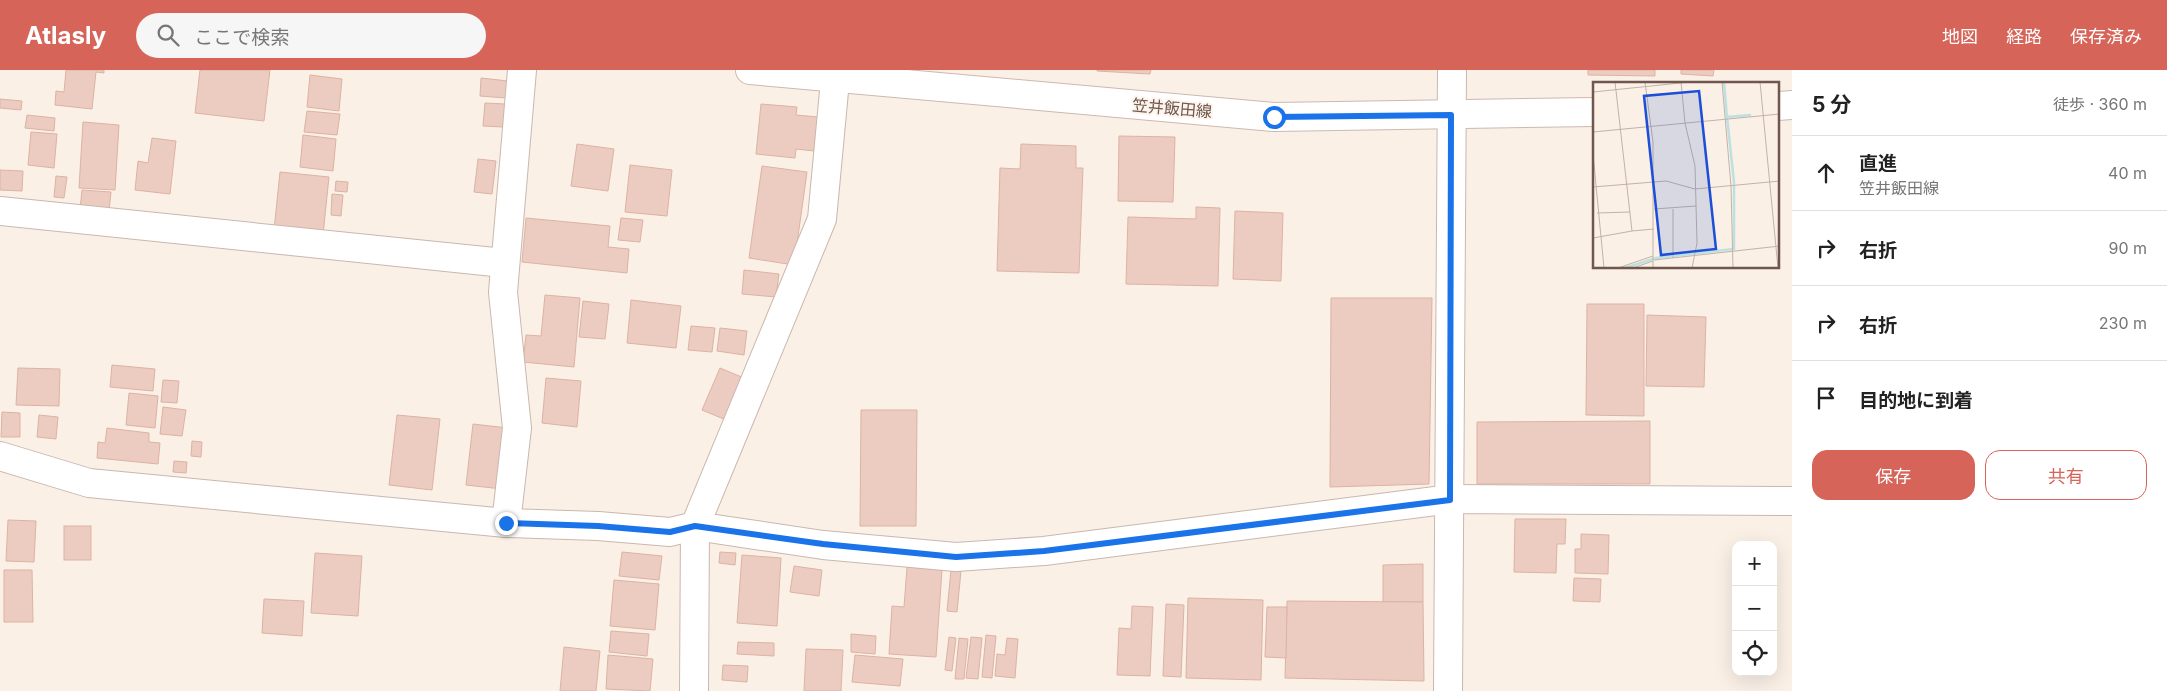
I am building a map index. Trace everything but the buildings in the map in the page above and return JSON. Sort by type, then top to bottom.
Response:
[{"type":"street","points":[[506,523],[517,428],[502,292],[522,70]]},
{"type":"street","name":"笠井飯田線","points":[[750,70],[836,74],[1274,117],[1593,112]]},
{"type":"street","points":[[1448,691],[1452,70]]},
{"type":"street","points":[[694,691],[695,526],[822,220],[836,74]]},
{"type":"street","points":[[0,211],[504,263]]},
{"type":"street","points":[[0,456],[90,483],[506,523],[598,526],[670,532],[695,526],[823,544],[956,557],[1044,551],[1450,500],[1792,502]]},
{"type":"route","points":[[506,523],[598,526],[670,532],[695,526],[823,544],[956,557],[1044,551],[1450,500],[1451,115],[1274,117]]}]
